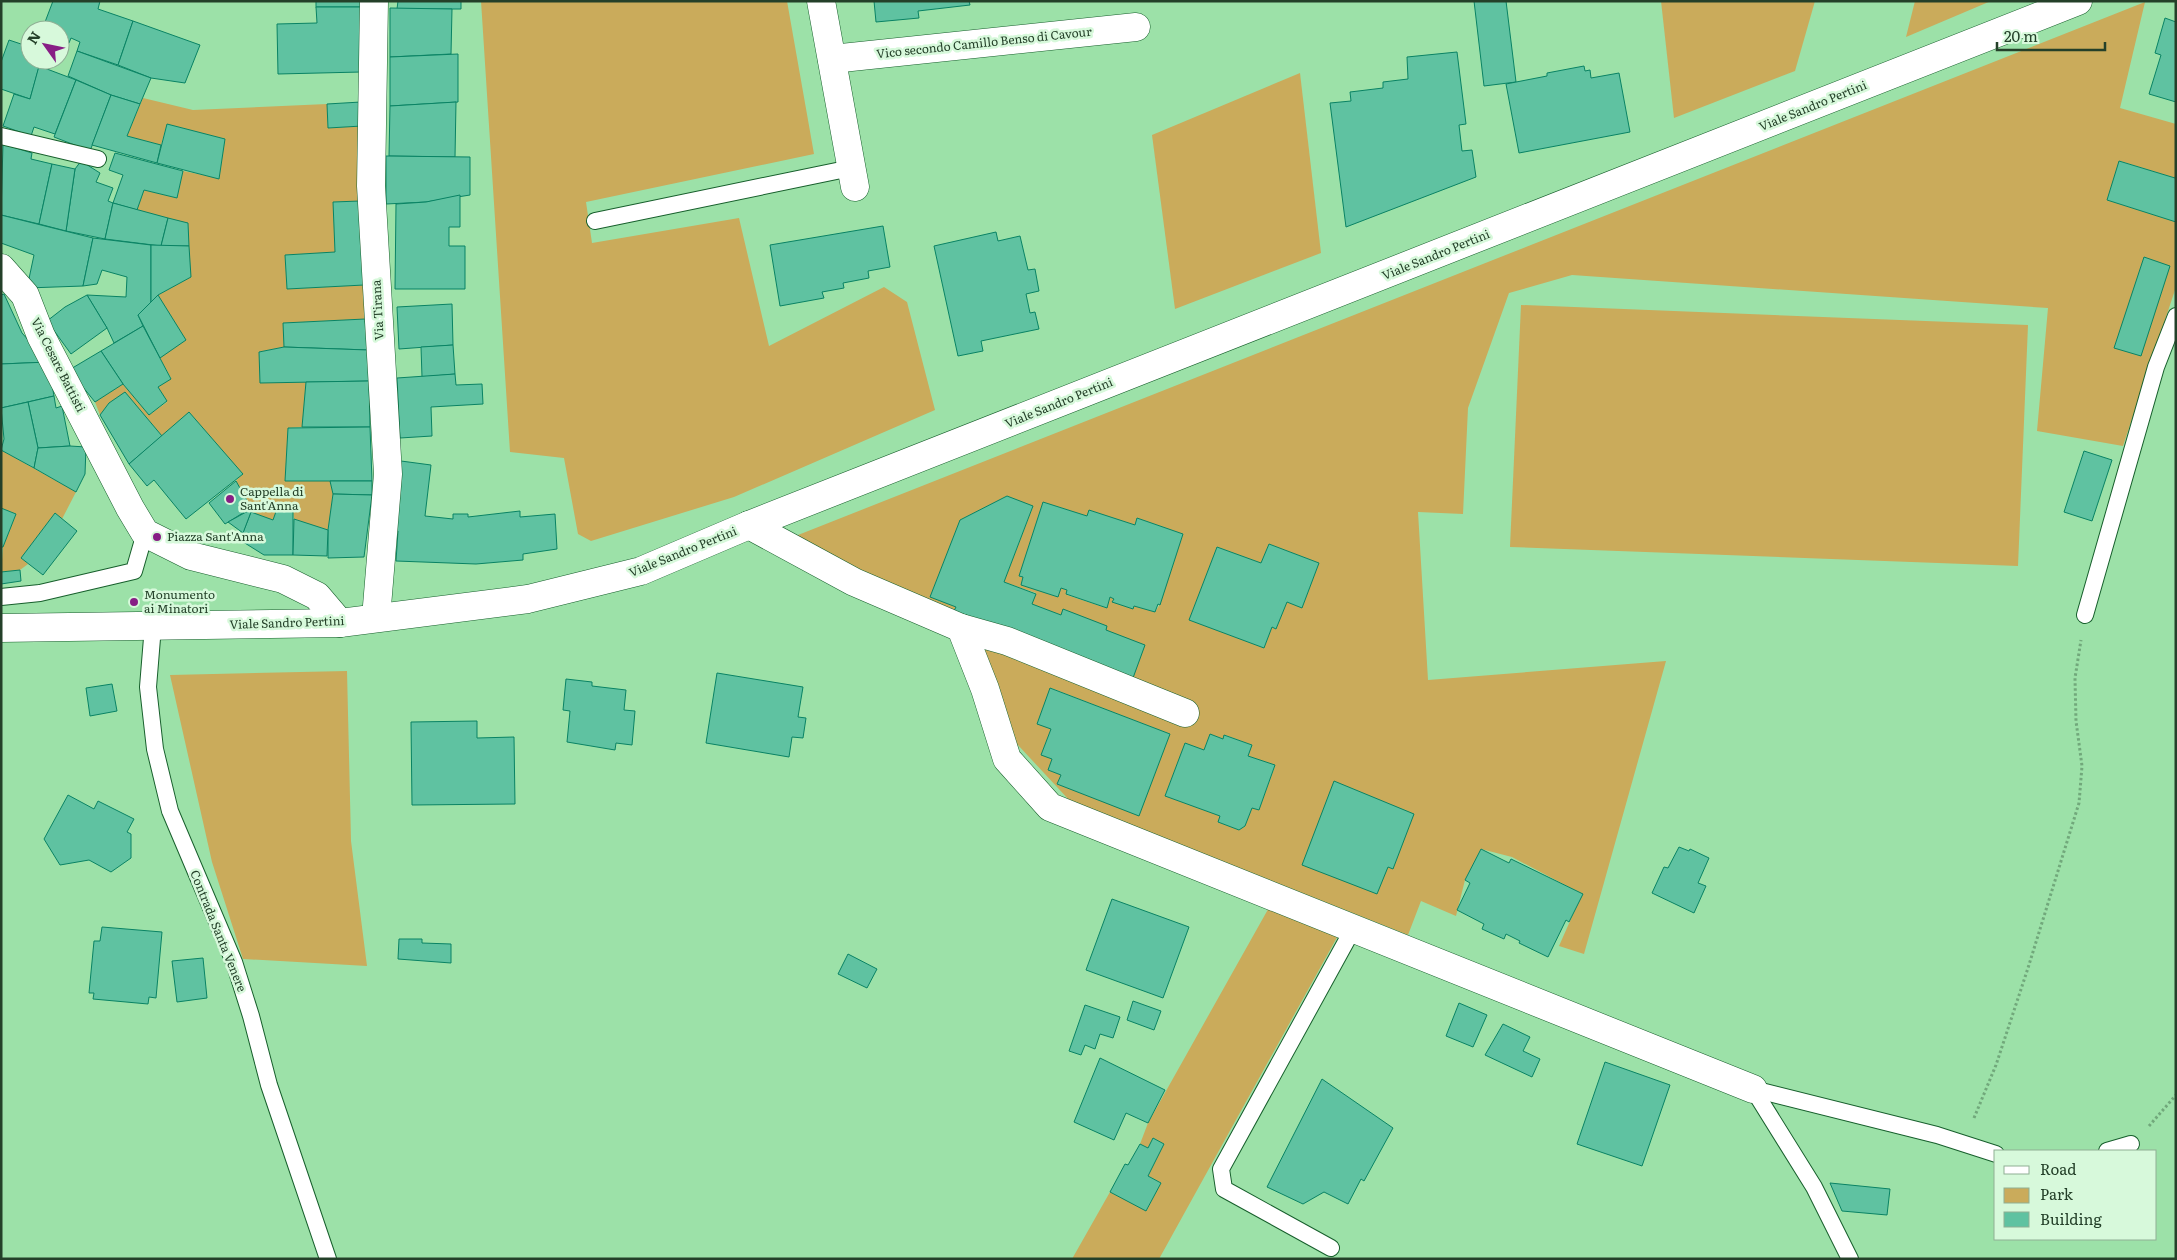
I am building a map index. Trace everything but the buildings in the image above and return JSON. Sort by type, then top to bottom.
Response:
[{"type":"street","name":"Via Tirana","points":[[374,1],[371,186],[388,474],[376,618]]},
{"type":"street","points":[[821,1],[853,177]]},
{"type":"street","name":"Viale Sandro Pertini","points":[[1,628],[340,623],[528,599],[641,572],[750,525],[2078,1]]},
{"type":"street","name":"Vico secondo Camillo Benso di Cavour","points":[[832,59],[1136,27]]},
{"type":"street","name":"Via Cesare Battisti","points":[[1,268],[25,295],[41,336],[110,466],[130,508],[145,533]]},
{"type":"street","points":[[750,525],[854,582],[961,628],[1007,641],[1185,713]]},
{"type":"street","points":[[145,533],[191,556],[283,579],[317,596],[340,623]]},
{"type":"street","points":[[961,628],[985,690],[1007,759],[1050,807],[1753,1089]]},
{"type":"lane","points":[[1,136],[98,159]]},
{"type":"lane","points":[[595,221],[853,177]]},
{"type":"lane","points":[[2085,615],[2156,367],[2176,316]]},
{"type":"lane","points":[[1,597],[40,593],[134,571],[145,533]]},
{"type":"lane","name":"Contrada Santa Venere","points":[[153,626],[148,687],[155,748],[170,811],[234,962],[251,1016],[269,1085],[328,1259]]},
{"type":"lane","points":[[1332,1248],[1224,1189],[1221,1169],[1353,929]]},
{"type":"lane","points":[[1753,1089],[1937,1134],[1994,1153]]},
{"type":"lane","points":[[1753,1089],[1814,1187],[1850,1259]]},
{"type":"lane","points":[[2110,1150],[2131,1144]]},
{"type":"path","points":[[1962,1144],[1980,1106],[1996,1065],[2079,803],[2082,766],[2076,721],[2074,678],[2085,615]]},
{"type":"path","points":[[2131,1144],[2163,1112],[2176,1095]]},
{"type":"green space","points":[[481,1],[787,1],[814,154],[586,202],[592,243],[739,218],[769,346],[884,287],[907,302],[935,410],[734,497],[591,541],[578,534],[564,458],[510,452]]},
{"type":"green space","points":[[1661,1],[1815,1],[1795,71],[1674,118]]},
{"type":"green space","points":[[1915,1],[1991,1],[1906,37]]},
{"type":"green space","points":[[2145,2],[2120,108],[2176,124],[2176,174],[2175,178],[2120,161],[2107,200],[2176,222],[2176,287],[2123,446],[2037,431],[2048,308],[1572,275],[1509,293],[1468,408],[1463,514],[1418,512],[1428,680],[1666,661],[1584,954],[1559,946],[1582,894],[1512,857],[1481,849],[1465,880],[1456,916],[1421,901],[1408,935],[1070,801],[1017,744],[967,623],[793,537]],"holes":[[[1007,496],[1033,507],[1004,582],[1036,593],[1032,604],[1061,615],[1063,610],[1106,630],[953,613],[956,607],[930,597],[960,520]],[[1043,502],[1087,516],[1089,510],[1135,525],[1137,518],[1183,534],[1160,604],[1155,612],[1134,606],[1133,609],[1113,602],[1114,599],[1110,597],[1106,608],[1067,595],[1067,590],[1061,588],[1058,597],[1021,585],[1023,577],[1019,576]],[[1269,544],[1319,563],[1302,608],[1287,602],[1276,629],[1272,627],[1264,648],[1189,620],[1217,547],[1261,563]],[[1051,688],[1170,734],[1139,815],[1057,784],[1061,775],[1048,770],[1052,759],[1041,755],[1051,729],[1037,723]],[[1210,734],[1223,739],[1225,735],[1252,745],[1248,756],[1275,766],[1259,810],[1252,808],[1245,826],[1239,830],[1218,822],[1220,816],[1165,796],[1185,743],[1204,750]]]},
{"type":"green space","points":[[1300,73],[1321,253],[1175,309],[1152,135]]},
{"type":"green space","points":[[143,98],[193,110],[327,104],[328,128],[362,126],[360,201],[333,202],[335,252],[285,255],[287,289],[364,285],[365,319],[283,323],[284,347],[259,352],[260,383],[306,382],[302,427],[288,428],[285,481],[330,481],[333,494],[328,530],[294,519],[293,512],[278,506],[273,520],[248,511],[251,507],[236,481],[242,474],[189,412],[162,436],[126,393],[109,403],[100,415],[95,402],[123,384],[149,415],[167,402],[158,387],[171,378],[160,358],[158,295],[191,277],[137,210],[144,190],[177,198],[183,171],[219,178],[225,139],[167,124],[161,145],[127,136]]},
{"type":"green space","points":[[1521,305],[2028,325],[2018,566],[1510,547]]},
{"type":"green space","points":[[1,450],[76,492],[62,519],[55,513],[21,558],[28,564],[20,570],[1,572],[3,547],[16,514],[1,508]]},
{"type":"green space","points":[[347,671],[351,841],[367,966],[243,959],[212,862],[170,675]]},
{"type":"green space","points":[[1271,904],[1340,932],[1159,1259],[1072,1259],[1110,1192],[1147,1210],[1161,1183],[1148,1176],[1164,1144],[1153,1138],[1148,1148],[1140,1144],[1148,1123]]},
{"type":"place","name":"Cappella di Sant'Anna","points":[[230,499]]},
{"type":"place","name":"Piazza Sant'Anna","points":[[157,537]]},
{"type":"place","name":"Monumento ai Minatori","points":[[134,602]]}]
